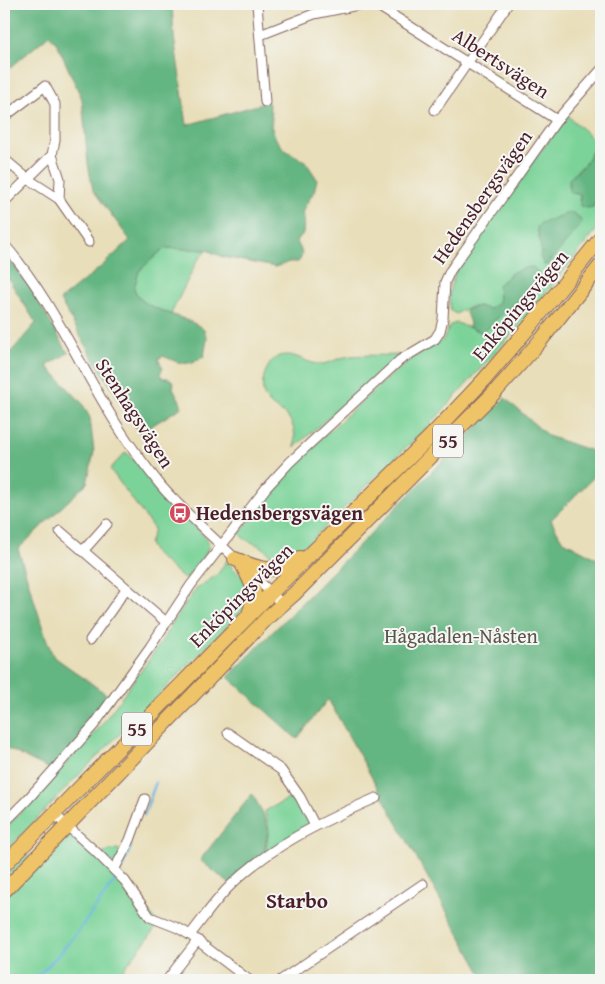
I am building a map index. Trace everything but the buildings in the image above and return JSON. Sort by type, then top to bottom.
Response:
[{"type":"main road","name":"Enköpingsvägen","points":[[4,866],[247,617],[429,438],[484,380],[532,325],[601,238]]},
{"type":"main road","name":"Enköpingsvägen","points":[[4,891],[282,604],[490,397],[541,340],[601,265]]},
{"type":"main road","points":[[239,562],[260,569],[270,570],[288,565],[314,550]]},
{"type":"main road","points":[[239,562],[255,592],[247,617]]},
{"type":"street","points":[[257,4],[265,102]]},
{"type":"street","points":[[260,35],[314,14],[363,4]]},
{"type":"street","name":"Albertsvägen","points":[[374,4],[558,120]]},
{"type":"street","points":[[434,110],[508,4]]},
{"type":"street","name":"Hedensbergsvägen","points":[[4,823],[79,743],[150,647],[191,585],[266,488],[290,462],[400,360],[435,338],[440,331],[443,320],[445,282],[450,271],[558,120],[601,70]]},
{"type":"street","points":[[4,118],[45,86],[55,104],[55,140],[52,155],[60,179],[59,199]]},
{"type":"street","points":[[4,202],[52,155]]},
{"type":"street","points":[[4,158],[28,179],[59,199],[89,242]]},
{"type":"street","name":"Stenhagsvägen","points":[[4,244],[33,280],[106,407],[139,457],[163,488],[282,604]]},
{"type":"street","points":[[83,551],[107,524]]},
{"type":"street","points":[[60,531],[166,622]]},
{"type":"street","points":[[90,640],[126,589]]},
{"type":"street","points":[[228,733],[281,770],[300,797],[315,826]]},
{"type":"street","points":[[190,935],[226,890],[244,873],[288,841],[315,826],[376,798]]},
{"type":"street","points":[[114,870],[130,840],[145,799]]},
{"type":"street","points":[[53,814],[114,870],[133,891],[150,917],[178,928],[198,940],[249,980]]},
{"type":"street","points":[[281,980],[422,884]]},
{"type":"street","points":[[167,980],[198,940]]},
{"type":"green space","points":[[4,4],[172,4],[174,37],[187,125],[268,102],[272,118],[271,126],[276,139],[285,150],[305,161],[317,179],[314,192],[302,213],[304,221],[303,234],[296,240],[302,253],[298,262],[289,262],[275,267],[223,257],[207,250],[166,248],[139,271],[134,288],[137,296],[153,307],[196,325],[204,330],[207,339],[204,356],[198,360],[183,363],[163,356],[158,359],[163,368],[160,374],[163,378],[168,378],[174,382],[173,388],[182,407],[140,433],[60,300],[102,266],[130,240],[93,190],[88,164],[82,99],[57,44],[49,35],[4,73]]},
{"type":"green space","points":[[568,116],[592,138],[599,139],[585,164],[577,170],[575,194],[580,194],[579,201],[593,207],[601,194],[601,224],[521,324],[437,417],[295,556],[290,560],[274,562],[266,550],[239,534],[251,520],[258,504],[292,465],[391,375],[412,358],[443,340],[450,325],[457,323],[483,333],[495,320],[515,304],[538,277],[513,272],[498,285],[498,304],[489,309],[478,306],[467,308],[456,314],[450,310],[449,292],[456,271],[539,153]],"holes":[[[564,215],[579,217],[582,223],[544,265],[540,256],[542,253],[537,230],[541,223]]]},
{"type":"green space","points":[[601,137],[601,194],[593,207],[588,208],[580,206],[580,194],[571,193],[569,179],[585,164]]},
{"type":"green space","points":[[571,212],[579,217],[582,223],[547,265],[544,265],[540,256],[542,253],[537,227],[541,223]]},
{"type":"green space","points":[[166,248],[207,250],[197,261],[171,314],[144,302],[139,298],[134,288],[139,271]]},
{"type":"green space","points":[[4,253],[27,282],[68,353],[47,366],[82,403],[90,418],[94,452],[87,483],[18,549],[53,656],[113,699],[52,770],[4,747],[4,360],[36,323],[4,272]]},
{"type":"green space","points":[[533,267],[538,273],[538,277],[515,304],[495,320],[483,333],[469,327],[470,323],[465,310],[478,306],[489,309],[497,304],[499,298],[498,285],[513,272]]},
{"type":"green space","points":[[289,355],[322,364],[350,356],[400,355],[295,447],[292,423],[285,414],[266,399],[263,388],[264,376],[269,365],[278,356]]},
{"type":"green space","name":"Hågadalen-Nåsten","points":[[505,398],[548,436],[589,450],[598,456],[601,461],[601,470],[551,520],[562,540],[601,561],[601,739],[598,751],[601,756],[601,980],[485,980],[328,699],[297,739],[228,677]]},
{"type":"green space","points":[[126,452],[205,537],[209,546],[206,553],[185,580],[154,553],[149,544],[154,529],[110,469]]},
{"type":"green space","points":[[226,561],[243,578],[251,591],[245,608],[4,853],[4,830],[101,726],[158,647],[196,589],[218,574]]},
{"type":"green space","points":[[252,794],[263,813],[268,830],[263,858],[231,885],[200,860]]},
{"type":"green space","points":[[296,795],[312,825],[265,854],[269,830],[265,811]]},
{"type":"green space","points":[[69,829],[114,870],[159,924],[115,980],[4,980],[4,898]]},
{"type":"green space","points":[[118,849],[120,851],[117,866],[103,857],[104,853]]},
{"type":"green space","points":[[26,853],[30,857],[4,885],[4,878]]},
{"type":"waterway","points":[[144,815],[156,782]]},
{"type":"waterway","points":[[120,873],[131,846]]},
{"type":"waterway","points":[[32,980],[67,945],[116,879]]},
{"type":"place","name":"Hedensbergsvägen","points":[[180,513]]},
{"type":"district","name":"Starbo","points":[[297,901]]}]
